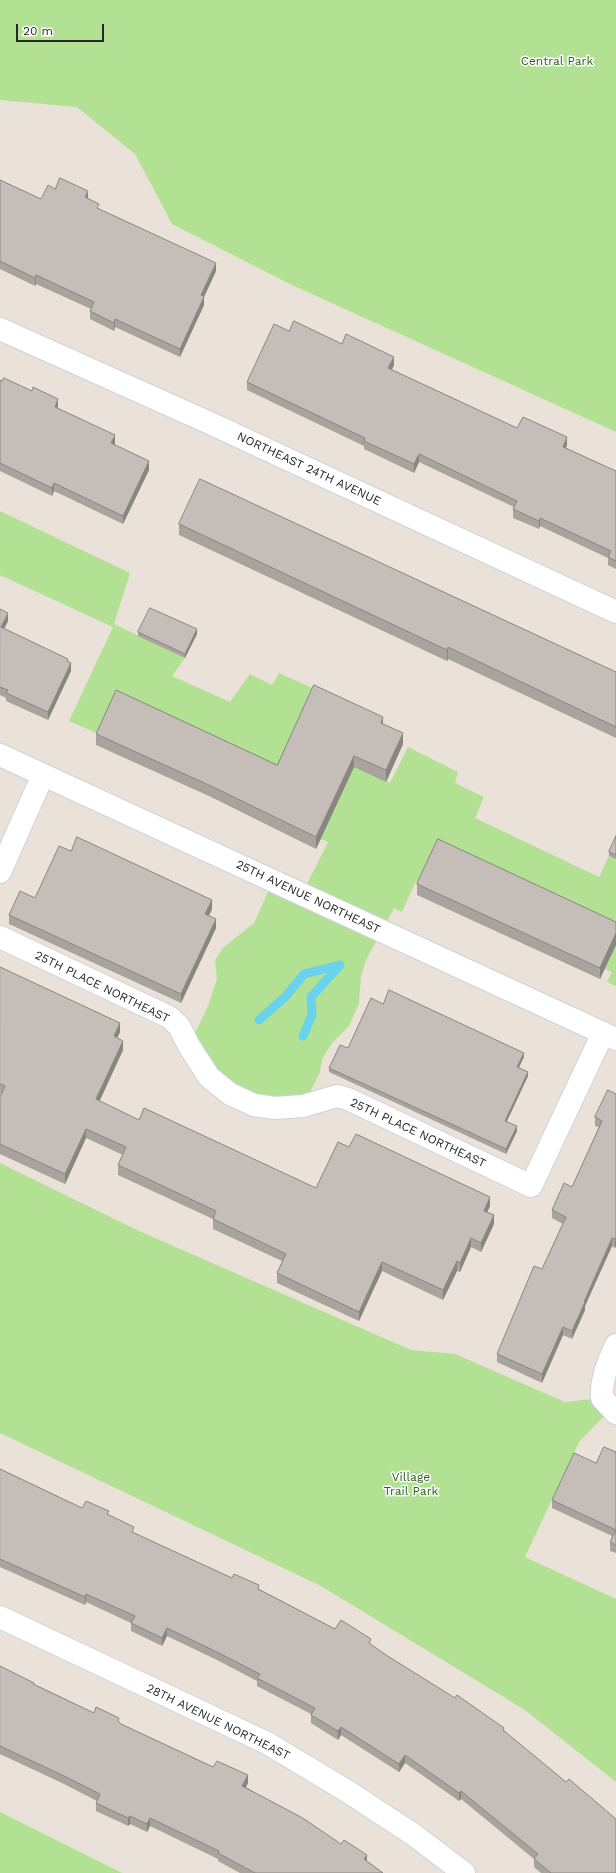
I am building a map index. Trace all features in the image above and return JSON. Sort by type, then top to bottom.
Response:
[{"type":"street","name":"NORTHEAST 24TH AVENUE","points":[[0,329],[212,424],[616,612]]},
{"type":"street","name":"25TH AVENUE NORTHEAST","points":[[0,756],[610,1036]]},
{"type":"street","points":[[0,872],[43,775]]},
{"type":"street","name":"25TH PLACE NORTHEAST","points":[[0,937],[169,1017],[179,1026],[189,1046],[210,1077],[230,1094],[254,1105],[275,1108],[303,1106],[337,1096],[531,1186],[610,1036]]},
{"type":"street","points":[[609,1406],[601,1384],[606,1367],[616,1345]]},
{"type":"street","name":"28TH AVENUE NORTHEAST","points":[[0,1617],[267,1743],[347,1791],[414,1836],[464,1873]]},
{"type":"green space","name":"Central Park","points":[[0,0],[616,0],[616,432],[292,285],[172,224],[135,154],[77,107],[0,100]]},
{"type":"green space","points":[[0,511],[130,573],[114,624],[185,658],[172,676],[230,702],[250,674],[272,685],[279,673],[319,691],[294,740],[390,783],[408,747],[458,772],[455,783],[484,797],[475,818],[599,877],[609,856],[616,859],[616,933],[416,881],[402,912],[394,908],[366,960],[361,976],[359,1003],[349,1026],[332,1043],[322,1059],[320,1072],[303,1106],[254,1105],[189,1046],[208,1006],[217,979],[215,960],[223,948],[254,923],[273,881],[302,894],[328,842],[321,839],[336,805],[101,735],[69,721],[113,627],[0,575]]},
{"type":"green space","points":[[616,945],[616,986],[607,982],[612,972],[605,969]]},
{"type":"green space","name":"Village Trail Park","points":[[0,1163],[139,1231],[411,1350],[455,1354],[565,1402],[600,1398],[610,1410],[579,1442],[525,1557],[616,1599],[616,1782],[525,1710],[321,1586],[0,1433]]},
{"type":"green space","points":[[0,1812],[122,1873],[0,1873]]},
{"type":"building","points":[[60,178],[88,191],[85,197],[99,204],[97,208],[216,263],[201,295],[204,297],[180,349],[115,319],[114,323],[90,311],[94,302],[36,275],[35,278],[0,261],[0,180],[41,199],[48,185],[55,189]]},
{"type":"building","points":[[294,321],[342,344],[346,334],[394,357],[388,368],[517,428],[523,417],[567,437],[563,447],[616,471],[616,561],[608,557],[611,551],[540,518],[539,521],[513,509],[517,501],[419,454],[414,464],[364,441],[365,438],[247,382],[274,324],[289,331]]},
{"type":"building","points":[[4,378],[32,391],[33,387],[58,399],[55,407],[115,435],[111,443],[149,461],[123,516],[54,483],[52,488],[0,463],[0,380],[2,381]]},
{"type":"building","points":[[200,479],[616,672],[616,727],[448,647],[447,650],[179,524]]},
{"type":"building","points":[[150,608],[197,629],[185,654],[138,632]]},
{"type":"building","points":[[0,609],[8,613],[1,627],[68,659],[67,661],[71,663],[48,712],[6,693],[8,690],[0,687]]},
{"type":"building","points":[[314,685],[383,717],[381,723],[403,733],[386,770],[354,756],[316,837],[211,786],[96,734],[116,690],[277,765]]},
{"type":"building","points":[[616,836],[616,855],[609,852]]},
{"type":"building","points":[[77,837],[212,900],[205,914],[216,919],[181,994],[9,915],[20,891],[35,898],[59,846],[71,851]]},
{"type":"building","points":[[438,839],[616,922],[616,933],[600,968],[417,884]]},
{"type":"building","points":[[0,967],[120,1023],[114,1036],[123,1041],[96,1099],[139,1120],[144,1108],[316,1188],[338,1142],[349,1147],[356,1134],[490,1197],[484,1211],[494,1215],[481,1243],[471,1238],[460,1263],[457,1261],[443,1290],[382,1262],[359,1312],[277,1273],[286,1254],[213,1219],[216,1211],[118,1165],[126,1147],[86,1129],[65,1174],[0,1144],[0,1097],[5,1086],[0,1084]]},
{"type":"building","points":[[389,990],[524,1053],[517,1067],[528,1072],[505,1121],[517,1126],[506,1149],[329,1068],[340,1045],[348,1048],[371,998],[383,1004]]},
{"type":"building","points":[[608,1090],[616,1094],[616,1238],[612,1238],[572,1331],[563,1327],[542,1374],[497,1354],[534,1266],[542,1269],[566,1217],[552,1210],[564,1183],[572,1187],[602,1121],[595,1117]]},
{"type":"building","points":[[604,1447],[616,1452],[616,1530],[552,1500],[574,1453],[596,1463]]},
{"type":"building","points":[[0,1469],[82,1508],[86,1501],[109,1511],[107,1514],[134,1527],[132,1532],[232,1578],[234,1574],[259,1585],[258,1589],[335,1629],[341,1620],[371,1639],[369,1643],[386,1655],[455,1698],[457,1695],[504,1728],[503,1730],[566,1782],[569,1779],[616,1819],[616,1873],[551,1873],[534,1859],[538,1854],[461,1791],[459,1793],[405,1755],[399,1764],[341,1727],[338,1731],[311,1715],[315,1708],[257,1678],[260,1674],[219,1653],[167,1628],[162,1638],[131,1623],[135,1616],[86,1594],[85,1597],[0,1559]]},
{"type":"building","points":[[616,1530],[616,1545],[610,1542]]},
{"type":"building","points":[[0,1666],[34,1683],[33,1684],[94,1713],[96,1707],[119,1718],[118,1721],[121,1724],[213,1767],[217,1761],[248,1775],[242,1786],[301,1817],[341,1844],[344,1840],[367,1855],[364,1859],[383,1873],[255,1873],[218,1853],[219,1851],[150,1818],[147,1824],[130,1816],[128,1818],[96,1803],[100,1794],[0,1746]]},
{"type":"waterway","points":[[259,1020],[286,996],[304,974],[340,965]]},
{"type":"waterway","points":[[303,1036],[312,1015],[311,997],[340,965]]}]
